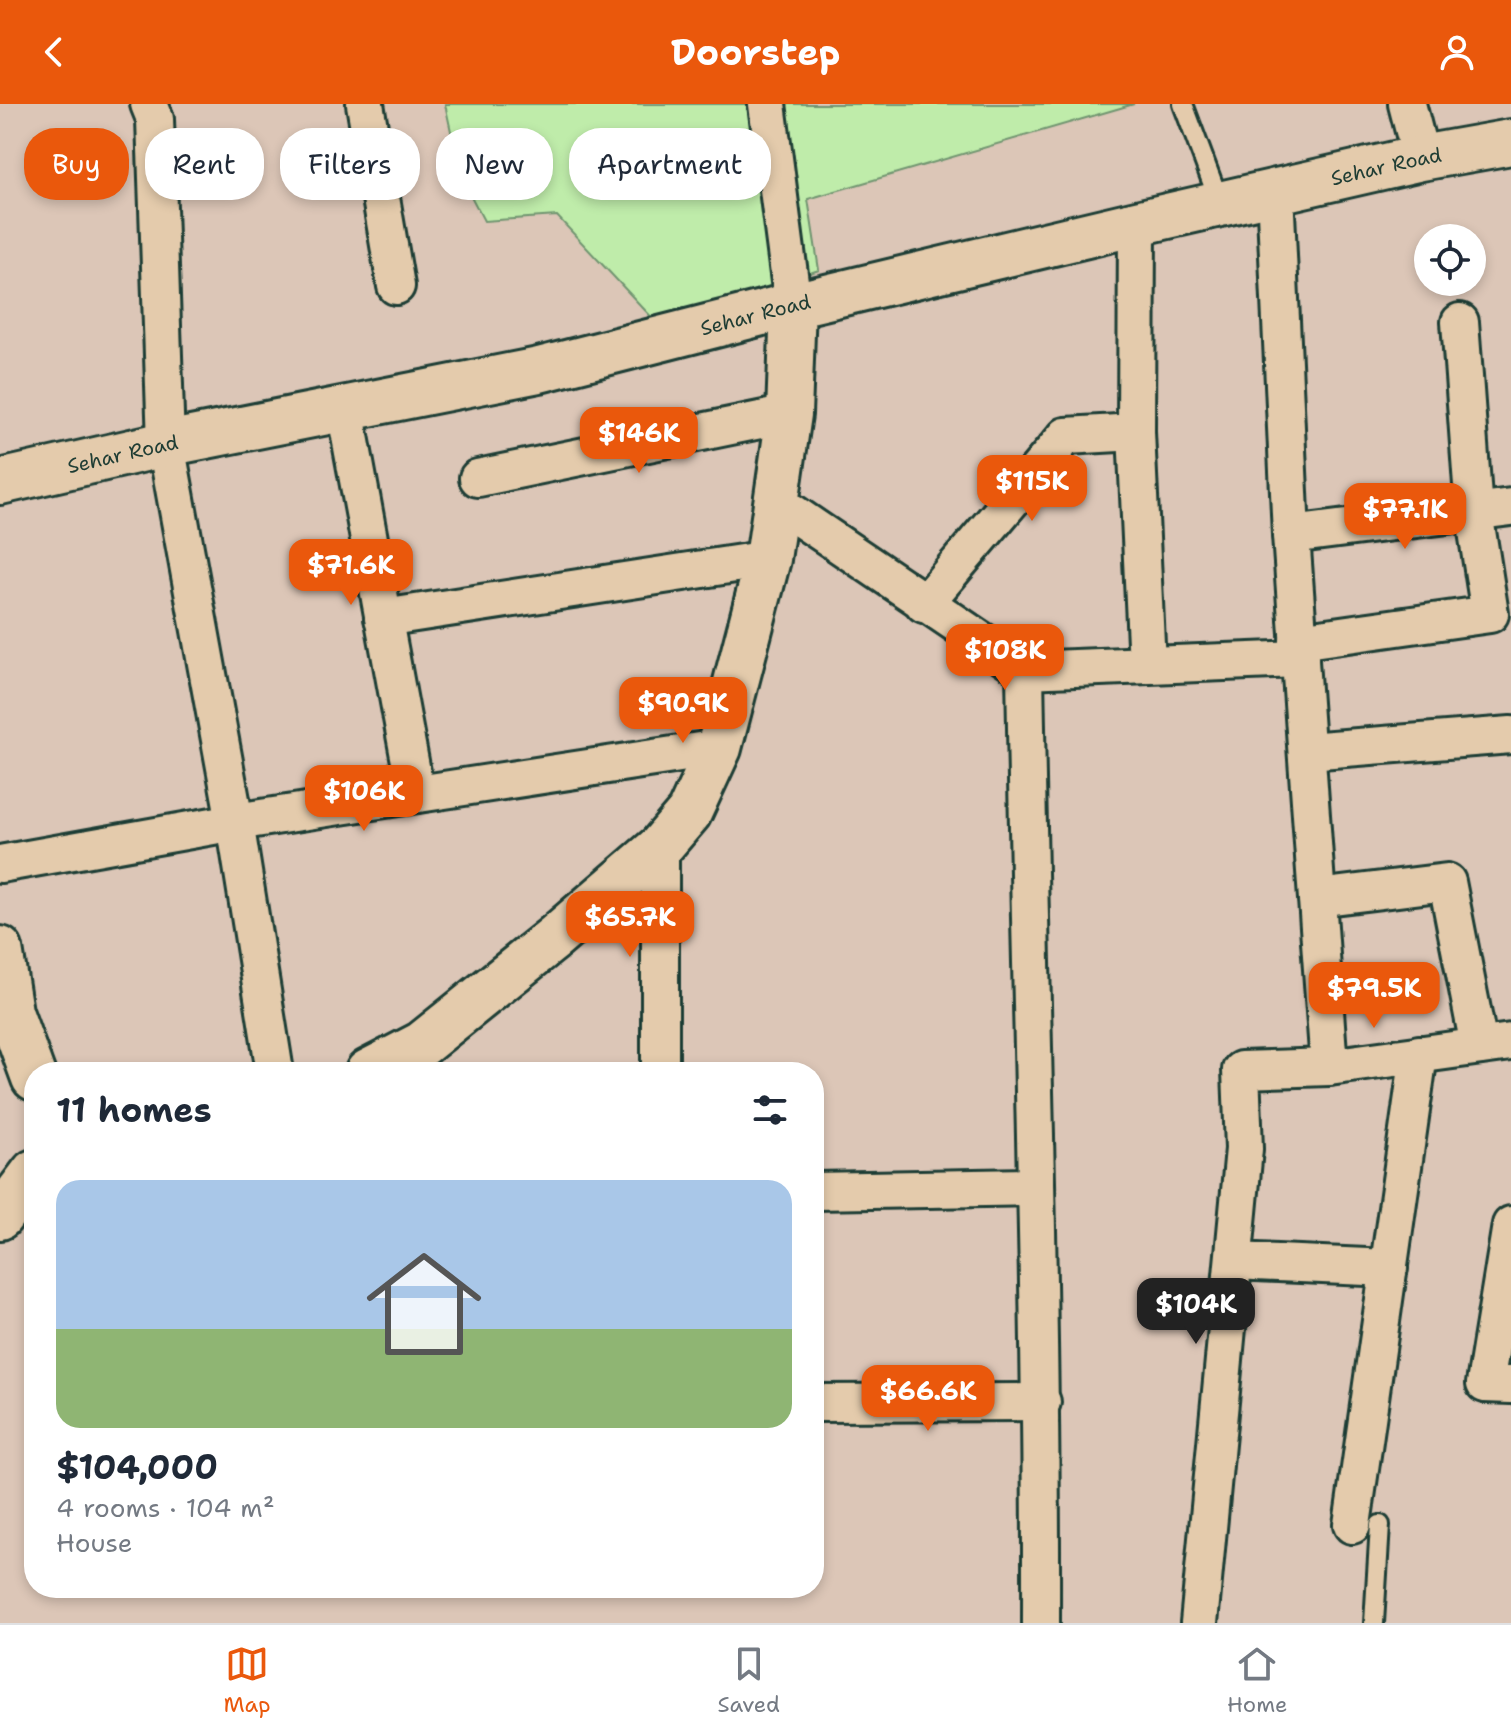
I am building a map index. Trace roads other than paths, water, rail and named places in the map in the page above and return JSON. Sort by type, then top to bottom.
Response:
[{"type":"street","points":[[149,104],[155,119],[166,444],[235,822],[273,1062]]},
{"type":"street","points":[[365,104],[396,286]]},
{"type":"street","points":[[387,1062],[422,1044],[660,847],[689,813],[719,748],[768,559],[789,414],[793,305],[767,104]]},
{"type":"street","points":[[1407,104],[1421,158]]},
{"type":"street","name":"Sehar Road","points":[[0,482],[166,444],[539,370],[793,305],[1137,223],[1421,158],[1511,142]]},
{"type":"street","points":[[1275,191],[1291,535],[1329,1067]]},
{"type":"street","points":[[1137,223],[1136,432],[1147,665]]},
{"type":"street","points":[[775,501],[1025,670],[1147,665],[1299,650],[1490,614],[1474,512],[1460,322]]},
{"type":"street","points":[[345,409],[416,794]]},
{"type":"street","points":[[478,478],[789,414]]},
{"type":"street","points":[[924,604],[1066,436],[1136,432]]},
{"type":"street","points":[[1291,535],[1511,507]]},
{"type":"street","points":[[383,618],[768,559]]},
{"type":"street","points":[[1025,670],[1034,1187],[1042,1402],[1041,1623]]},
{"type":"street","points":[[1307,751],[1511,735]]},
{"type":"street","points":[[0,864],[235,822],[719,748]]},
{"type":"street","points":[[660,847],[660,1062]]},
{"type":"street","points":[[1199,1623],[1244,1149],[1241,1070],[1329,1067],[1495,1044],[1447,882],[1317,898]]},
{"type":"street","points":[[0,949],[10,1012],[28,1062]]},
{"type":"street","points":[[1366,1525],[1389,1268],[1419,1054]]},
{"type":"street","points":[[0,1217],[24,1185]]},
{"type":"street","points":[[824,1191],[1034,1187]]},
{"type":"street","points":[[1511,1225],[1485,1384],[1511,1385]]},
{"type":"street","points":[[1234,1261],[1389,1268]]},
{"type":"street","points":[[824,1403],[1042,1402]]},
{"type":"lane","points":[[1183,104],[1221,206]]},
{"type":"lane","points":[[1366,1525],[1374,1623]]}]
